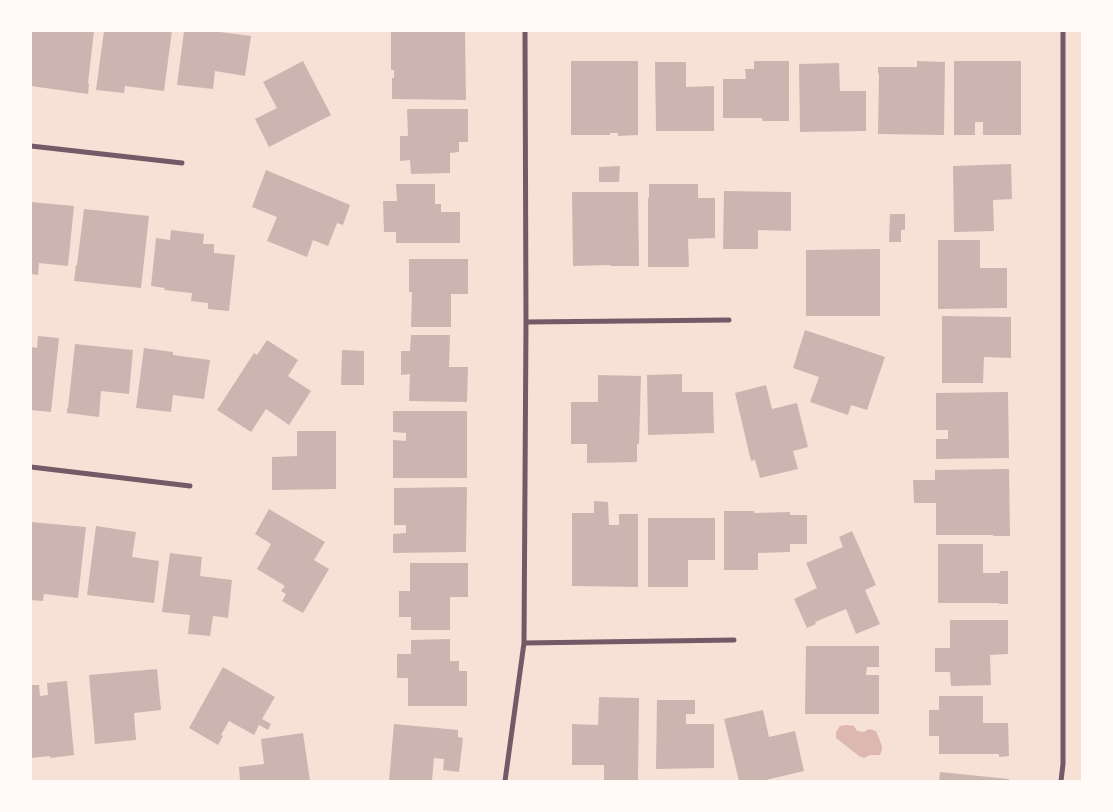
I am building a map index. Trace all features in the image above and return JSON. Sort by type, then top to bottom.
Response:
[{"type":"street","points":[[505,781],[524,643],[525,31]]},
{"type":"street","points":[[1062,781],[1064,31]]},
{"type":"street","points":[[31,146],[182,164]]},
{"type":"street","points":[[526,322],[729,320]]},
{"type":"street","points":[[31,467],[190,486]]},
{"type":"street","points":[[524,643],[734,640]]},
{"type":"shaded area","points":[[840,726],[854,726],[857,731],[864,732],[869,729],[876,731],[882,746],[880,755],[870,755],[864,758],[836,738],[836,732]]},
{"type":"building","points":[[31,31],[94,31],[88,94],[31,86]]},
{"type":"building","points":[[104,31],[172,31],[164,91],[125,86],[124,93],[96,90]]},
{"type":"building","points":[[184,31],[212,31],[251,36],[245,76],[215,71],[213,89],[177,85]]},
{"type":"building","points":[[391,32],[465,32],[466,100],[392,99],[394,70],[391,70]]},
{"type":"building","points":[[303,61],[331,115],[269,147],[255,119],[277,108],[263,82]]},
{"type":"building","points":[[571,61],[638,61],[638,135],[618,136],[618,133],[610,133],[610,135],[571,135]]},
{"type":"building","points":[[754,61],[789,61],[789,121],[762,121],[762,118],[723,118],[723,79],[746,79],[745,69],[754,69]]},
{"type":"building","points":[[917,61],[945,62],[944,135],[878,134],[878,67],[917,67]]},
{"type":"building","points":[[954,61],[1021,61],[1021,135],[983,135],[983,122],[975,122],[975,135],[954,135]]},
{"type":"building","points":[[655,62],[686,62],[686,87],[714,86],[714,131],[656,131]]},
{"type":"building","points":[[839,63],[840,91],[866,91],[866,131],[800,132],[799,64]]},
{"type":"building","points":[[407,109],[468,109],[468,142],[459,142],[459,152],[450,153],[450,173],[411,174],[410,160],[400,161],[400,136],[408,136]]},
{"type":"building","points":[[1011,164],[1012,199],[993,200],[994,231],[954,232],[953,166]]},
{"type":"building","points":[[620,166],[619,182],[599,182],[599,167]]},
{"type":"building","points":[[266,170],[350,205],[343,225],[337,223],[328,246],[313,240],[307,257],[267,241],[277,217],[252,207]]},
{"type":"building","points":[[396,184],[435,184],[435,204],[441,204],[441,212],[460,212],[460,243],[396,243],[396,232],[384,232],[383,201],[397,201]]},
{"type":"building","points":[[649,184],[698,184],[698,198],[715,198],[715,238],[688,239],[689,267],[648,267]]},
{"type":"building","points":[[724,191],[791,192],[791,231],[758,230],[758,249],[723,249]]},
{"type":"building","points":[[572,192],[638,192],[639,266],[573,266]]},
{"type":"building","points":[[31,202],[74,206],[68,266],[39,263],[38,275],[31,274]]},
{"type":"building","points":[[84,209],[149,216],[141,288],[74,281]]},
{"type":"building","points":[[890,214],[905,214],[905,230],[901,230],[901,242],[889,242]]},
{"type":"building","points":[[171,230],[204,234],[203,244],[214,244],[214,253],[235,255],[229,311],[208,309],[208,303],[191,301],[192,293],[164,290],[165,288],[151,286],[156,238],[170,240]]},
{"type":"building","points":[[938,240],[980,240],[980,268],[1007,268],[1007,308],[938,309]]},
{"type":"building","points":[[880,249],[880,316],[806,316],[806,250]]},
{"type":"building","points":[[409,259],[468,259],[468,294],[451,294],[451,327],[411,327],[412,292],[409,292]]},
{"type":"building","points":[[942,316],[1011,317],[1011,358],[984,357],[983,383],[942,383]]},
{"type":"building","points":[[805,330],[885,357],[867,410],[851,405],[848,415],[810,402],[819,377],[793,368]]},
{"type":"building","points":[[411,335],[450,335],[449,367],[468,367],[467,402],[409,401],[410,374],[401,375],[401,351],[410,351]]},
{"type":"building","points":[[38,336],[59,338],[51,412],[31,410],[31,347],[37,348]]},
{"type":"building","points":[[267,340],[298,360],[288,376],[311,391],[289,425],[266,409],[251,432],[217,410],[254,353],[257,355]]},
{"type":"building","points":[[75,344],[133,350],[129,394],[101,391],[99,417],[67,413]]},
{"type":"building","points":[[144,348],[173,352],[173,355],[210,360],[204,399],[173,395],[171,412],[136,408]]},
{"type":"building","points":[[342,350],[364,351],[364,385],[341,385]]},
{"type":"building","points":[[682,374],[682,392],[713,392],[714,433],[648,435],[647,375]]},
{"type":"building","points":[[598,375],[641,376],[637,462],[587,463],[587,444],[571,444],[571,402],[598,402]]},
{"type":"building","points":[[766,385],[772,409],[797,403],[808,447],[793,451],[798,469],[760,478],[755,460],[751,461],[735,393]]},
{"type":"building","points":[[1008,392],[1009,458],[936,459],[936,439],[948,439],[948,430],[936,430],[936,393]]},
{"type":"building","points":[[393,411],[467,411],[467,478],[393,478],[393,440],[406,441],[406,433],[393,432]]},
{"type":"building","points":[[297,431],[336,431],[336,489],[272,490],[272,457],[297,456]]},
{"type":"building","points":[[1009,469],[1010,536],[936,535],[936,503],[914,503],[913,480],[935,480],[935,470]]},
{"type":"building","points":[[467,487],[466,552],[393,553],[393,534],[406,533],[406,525],[394,525],[394,488]]},
{"type":"building","points":[[594,501],[608,502],[609,525],[619,525],[619,514],[638,514],[638,587],[572,586],[572,513],[594,513]]},
{"type":"building","points":[[269,509],[325,542],[314,560],[329,569],[303,613],[282,601],[286,594],[281,591],[285,586],[257,569],[271,544],[255,534]]},
{"type":"building","points":[[724,511],[754,511],[754,513],[790,512],[790,515],[807,515],[807,544],[790,544],[790,552],[758,553],[758,570],[724,570]]},
{"type":"building","points":[[648,518],[715,518],[715,560],[688,560],[688,587],[648,587]]},
{"type":"building","points":[[31,522],[86,527],[78,598],[44,594],[43,601],[31,600]]},
{"type":"building","points":[[96,526],[136,532],[132,557],[159,561],[154,603],[87,595]]},
{"type":"building","points":[[852,531],[876,585],[865,590],[880,624],[856,634],[846,609],[815,622],[816,624],[807,628],[794,599],[817,588],[806,563],[843,547],[839,537]]},
{"type":"building","points":[[938,544],[983,544],[983,573],[1008,571],[1008,604],[938,603]]},
{"type":"building","points":[[170,553],[202,557],[200,576],[232,580],[228,618],[213,616],[210,636],[188,634],[190,615],[162,612]]},
{"type":"building","points":[[410,563],[468,563],[468,597],[450,597],[450,630],[411,630],[411,617],[399,617],[399,591],[410,591]]},
{"type":"building","points":[[950,620],[1008,620],[1008,654],[990,655],[991,685],[951,686],[950,672],[935,672],[935,648],[950,648]]},
{"type":"building","points":[[450,639],[450,661],[459,661],[459,671],[467,671],[467,706],[408,706],[408,678],[397,678],[397,654],[411,654],[411,640]]},
{"type":"building","points":[[806,646],[879,646],[879,667],[867,667],[866,675],[879,675],[879,714],[805,714]]},
{"type":"building","points":[[223,667],[275,697],[262,719],[271,724],[268,730],[259,725],[254,735],[229,721],[218,745],[189,728]]},
{"type":"building","points":[[157,669],[161,710],[134,713],[136,740],[95,744],[89,675]]},
{"type":"building","points":[[67,681],[74,755],[31,758],[31,685],[39,685],[40,696],[48,695],[47,683]]},
{"type":"building","points":[[939,696],[983,696],[983,723],[1008,723],[1009,756],[999,757],[999,754],[939,754],[939,736],[929,736],[929,710],[939,710]]},
{"type":"building","points":[[599,697],[639,698],[638,781],[604,780],[604,765],[572,765],[572,724],[598,725]]},
{"type":"building","points":[[657,700],[695,700],[695,714],[686,714],[686,724],[714,724],[714,768],[656,769]]},
{"type":"building","points":[[763,710],[769,737],[795,731],[804,771],[762,781],[739,781],[724,719]]},
{"type":"building","points":[[394,724],[458,730],[458,737],[463,738],[459,772],[443,770],[444,759],[434,758],[432,781],[389,781]]},
{"type":"building","points":[[303,733],[310,781],[240,781],[239,767],[264,764],[261,739]]},
{"type":"building","points":[[940,772],[1009,779],[1009,781],[939,781]]}]
